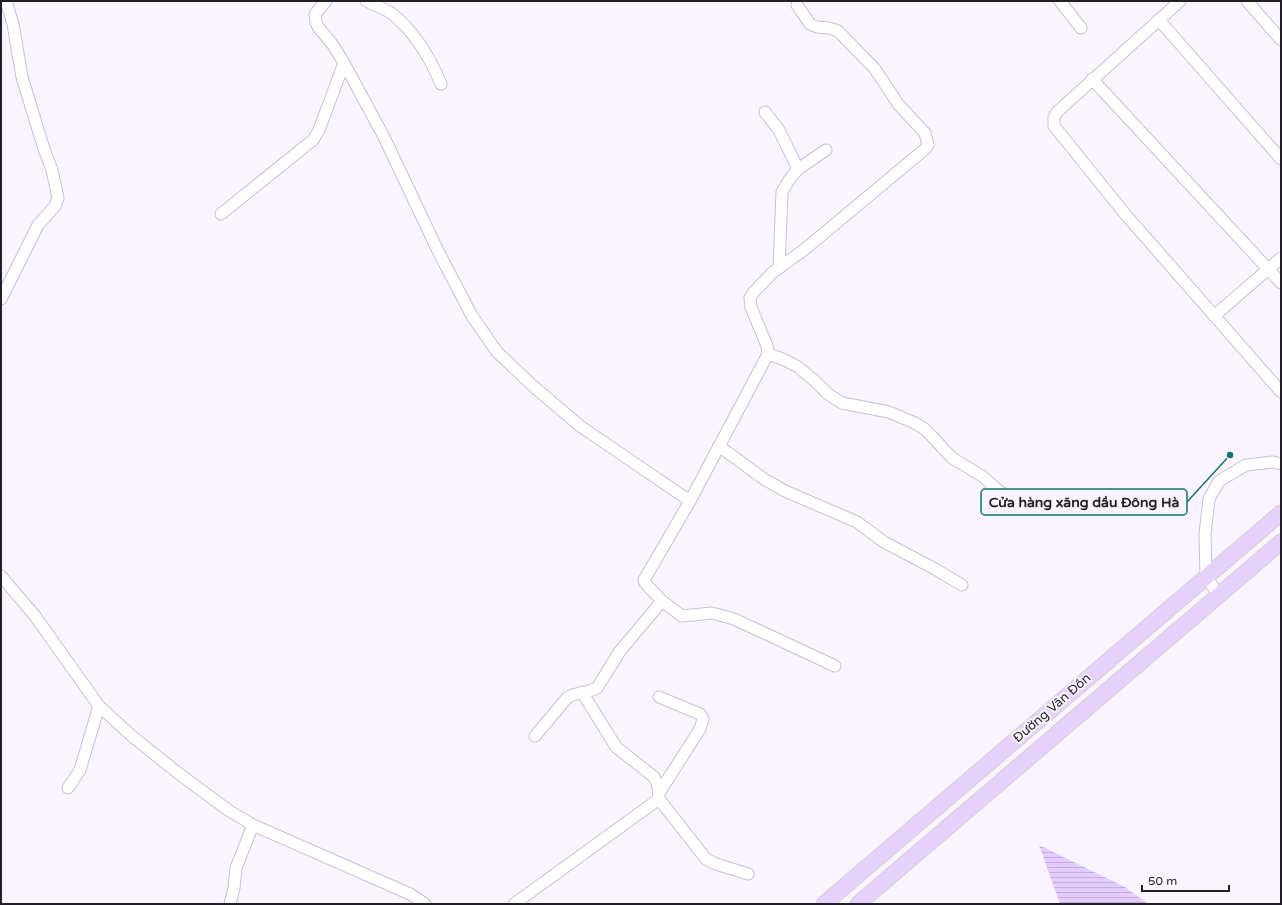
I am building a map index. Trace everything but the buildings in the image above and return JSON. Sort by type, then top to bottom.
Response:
[{"type":"main road","name":"Đường Vân Đồn","points":[[830,902],[1281,513]]},
{"type":"main road","name":"Đường Vân Đồn","points":[[858,904],[1281,542]]},
{"type":"street","points":[[1,299],[38,225],[55,206],[58,198],[52,170],[22,77],[13,24],[6,1]]},
{"type":"street","points":[[326,1],[315,14],[316,22],[344,63],[384,137],[438,251],[472,316],[497,352],[533,386],[580,426],[690,501]]},
{"type":"street","points":[[366,1],[390,12],[402,22],[417,39],[441,84]]},
{"type":"street","points":[[1060,1],[1081,28]]},
{"type":"street","points":[[1180,1],[1057,112],[1054,117],[1054,126],[1126,215],[1281,392]]},
{"type":"street","points":[[1247,1],[1281,40]]},
{"type":"street","points":[[797,5],[810,24],[817,27],[829,28],[838,31],[875,69],[900,106],[925,134],[928,145],[805,249],[779,268],[750,298],[751,308],[768,346],[768,354],[690,501],[644,577],[645,583],[662,601],[682,616],[712,614],[734,619],[835,666]]},
{"type":"street","points":[[1159,20],[1281,159]]},
{"type":"street","points":[[221,214],[313,140],[319,130],[344,63]]},
{"type":"street","points":[[1092,79],[1281,283]]},
{"type":"street","points":[[765,112],[779,130],[798,169]]},
{"type":"street","points":[[779,268],[782,192],[798,169],[826,150]]},
{"type":"street","points":[[1214,316],[1281,258]]},
{"type":"street","points":[[768,354],[785,360],[798,368],[815,381],[828,394],[842,403],[889,412],[915,423],[926,430],[952,458],[982,476],[999,491],[1017,503]]},
{"type":"street","points":[[719,446],[764,479],[803,499],[857,522],[884,542],[936,569],[962,585]]},
{"type":"street","points":[[1219,595],[1206,577],[1205,534],[1209,500],[1219,481],[1246,465],[1273,462],[1281,464]]},
{"type":"street","points":[[1,576],[35,616],[99,706],[133,737],[178,773],[228,810],[253,825],[410,894],[425,904]]},
{"type":"street","points":[[536,736],[572,694],[597,688],[620,651],[662,601]]},
{"type":"street","points":[[582,692],[616,747],[654,777],[658,786],[659,796],[706,859],[716,864],[748,874]]},
{"type":"street","points":[[514,904],[659,796],[700,729],[703,719],[700,714],[659,697]]},
{"type":"street","points":[[68,788],[80,770],[99,706]]},
{"type":"street","points":[[230,904],[234,888],[236,868],[253,825]]},
{"type":"shaded area","points":[[1039,845],[1125,887],[1148,904],[1060,904]]},
{"type":"place","name":"Cửa hàng xăng dầu Đông Hà","points":[[1230,455]]}]
